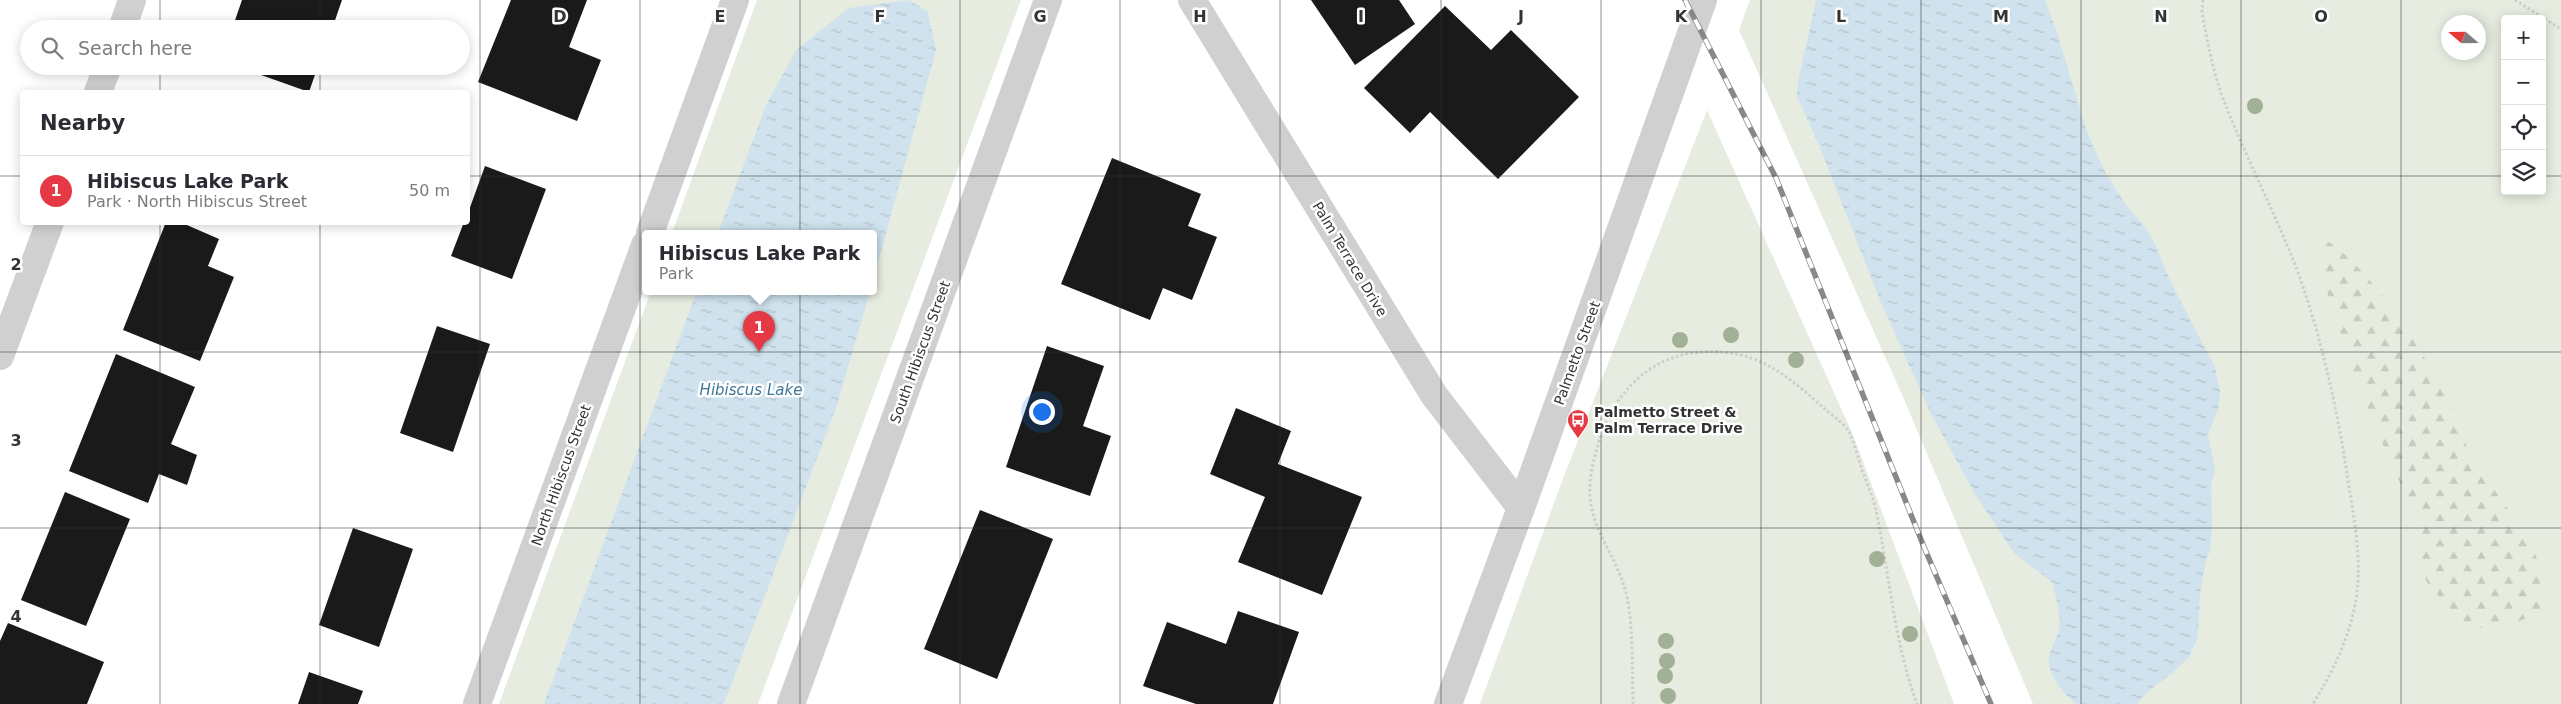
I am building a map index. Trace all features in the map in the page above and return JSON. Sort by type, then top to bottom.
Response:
[{"type":"street","points":[[125,20],[132,0]]},
{"type":"street","points":[[651,230],[735,0]]},
{"type":"street","name":"South Hibiscus Street","points":[[791,704],[1048,0]]},
{"type":"street","name":"Palm Terrace Drive","points":[[1192,0],[1434,395],[1521,508]]},
{"type":"street","name":"Palmetto Street","points":[[1448,704],[1521,508],[1703,0]]},
{"type":"street","points":[[99,90],[105,75]]},
{"type":"street","points":[[0,356],[49,225]]},
{"type":"street","name":"North Hibiscus Street","points":[[477,704],[642,253]]},
{"type":"path","points":[[2203,0],[2204,21],[2220,91],[2298,275],[2324,360],[2344,452],[2354,514],[2358,570],[2356,598],[2349,630],[2336,666],[2313,704]]},
{"type":"path","points":[[2515,0],[2561,30]]},
{"type":"path","points":[[1633,704],[1628,603],[1624,586],[1596,523],[1590,496],[1592,463],[1603,428],[1618,400],[1641,374],[1663,361],[1681,355],[1717,350],[1747,356],[1772,367],[1793,381],[1849,430],[1875,509],[1901,654],[1917,704]]},
{"type":"green space","points":[[757,0],[1021,0],[758,704],[499,704],[650,295],[877,295],[877,230],[673,230]]},
{"type":"green space","points":[[1750,0],[2561,0],[2561,704],[2033,704],[1903,397],[1739,30]]},
{"type":"green space","points":[[1707,110],[1853,435],[1954,704],[1480,704],[1561,484]]},
{"type":"green space","points":[[2327,241],[2344,254],[2377,288],[2407,330],[2433,372],[2463,439],[2478,467],[2531,544],[2542,574],[2540,612],[2504,628],[2466,628],[2426,581],[2417,521],[2361,395],[2325,286],[2319,250]]},
{"type":"water","points":[[909,0],[928,12],[936,50],[877,266],[877,230],[719,230],[767,103],[797,49],[849,8]]},
{"type":"water","points":[[1816,0],[2045,0],[2087,132],[2105,172],[2126,205],[2145,227],[2156,246],[2170,281],[2215,367],[2220,391],[2218,410],[2208,434],[2215,471],[2211,483],[2212,527],[2210,550],[2205,564],[2200,593],[2198,637],[2189,657],[2149,691],[2137,704],[2076,704],[2057,684],[2049,664],[2051,649],[2058,633],[2060,622],[2053,583],[2014,553],[1975,494],[1931,414],[1882,305],[1816,138],[1797,97],[1798,82]]},
{"type":"water","name":"Hibiscus Lake","points":[[696,295],[869,295],[837,405],[724,704],[544,704]]},
{"type":"building","points":[[242,0],[342,0],[335,20],[235,20]]},
{"type":"building","points":[[511,0],[587,0],[569,47],[601,60],[577,121],[478,82]]},
{"type":"building","points":[[1311,0],[1399,0],[1415,24],[1355,65]]},
{"type":"building","points":[[1445,6],[1491,50],[1511,30],[1579,97],[1498,179],[1430,112],[1410,133],[1364,88]]},
{"type":"building","points":[[261,75],[315,75],[310,90],[303,90]]},
{"type":"building","points":[[1112,158],[1201,194],[1188,226],[1217,237],[1192,300],[1163,288],[1150,320],[1061,284]]},
{"type":"building","points":[[485,166],[546,189],[512,279],[451,256],[463,225],[470,225],[470,207]]},
{"type":"building","points":[[165,225],[187,225],[219,239],[208,266],[234,277],[200,361],[123,330]]},
{"type":"building","points":[[437,326],[490,344],[453,452],[400,433]]},
{"type":"building","points":[[1047,346],[1104,366],[1083,426],[1111,436],[1090,496],[1006,467]]},
{"type":"building","points":[[116,354],[195,387],[171,444],[197,455],[187,485],[159,474],[148,503],[69,471]]},
{"type":"building","points":[[1236,408],[1291,431],[1278,464],[1362,497],[1322,595],[1238,562],[1265,497],[1210,474]]},
{"type":"building","points":[[65,492],[130,519],[86,626],[21,600]]},
{"type":"building","points":[[980,510],[1053,539],[997,679],[924,649]]},
{"type":"building","points":[[353,528],[413,549],[379,647],[319,625]]},
{"type":"building","points":[[1238,611],[1299,632],[1273,704],[1196,704],[1143,686],[1167,622],[1226,644]]},
{"type":"building","points":[[8,623],[104,662],[87,704],[0,704],[0,641]]},
{"type":"building","points":[[309,672],[363,691],[358,704],[298,704]]},
{"type":"railway","points":[[1685,0],[1776,178],[1924,547],[1991,704]]},
{"type":"place","name":"Hibiscus Lake Park","points":[[759,352]]},
{"type":"place","name":"Palmetto Street & Palm Terrace Drive","points":[[1578,439]]}]
